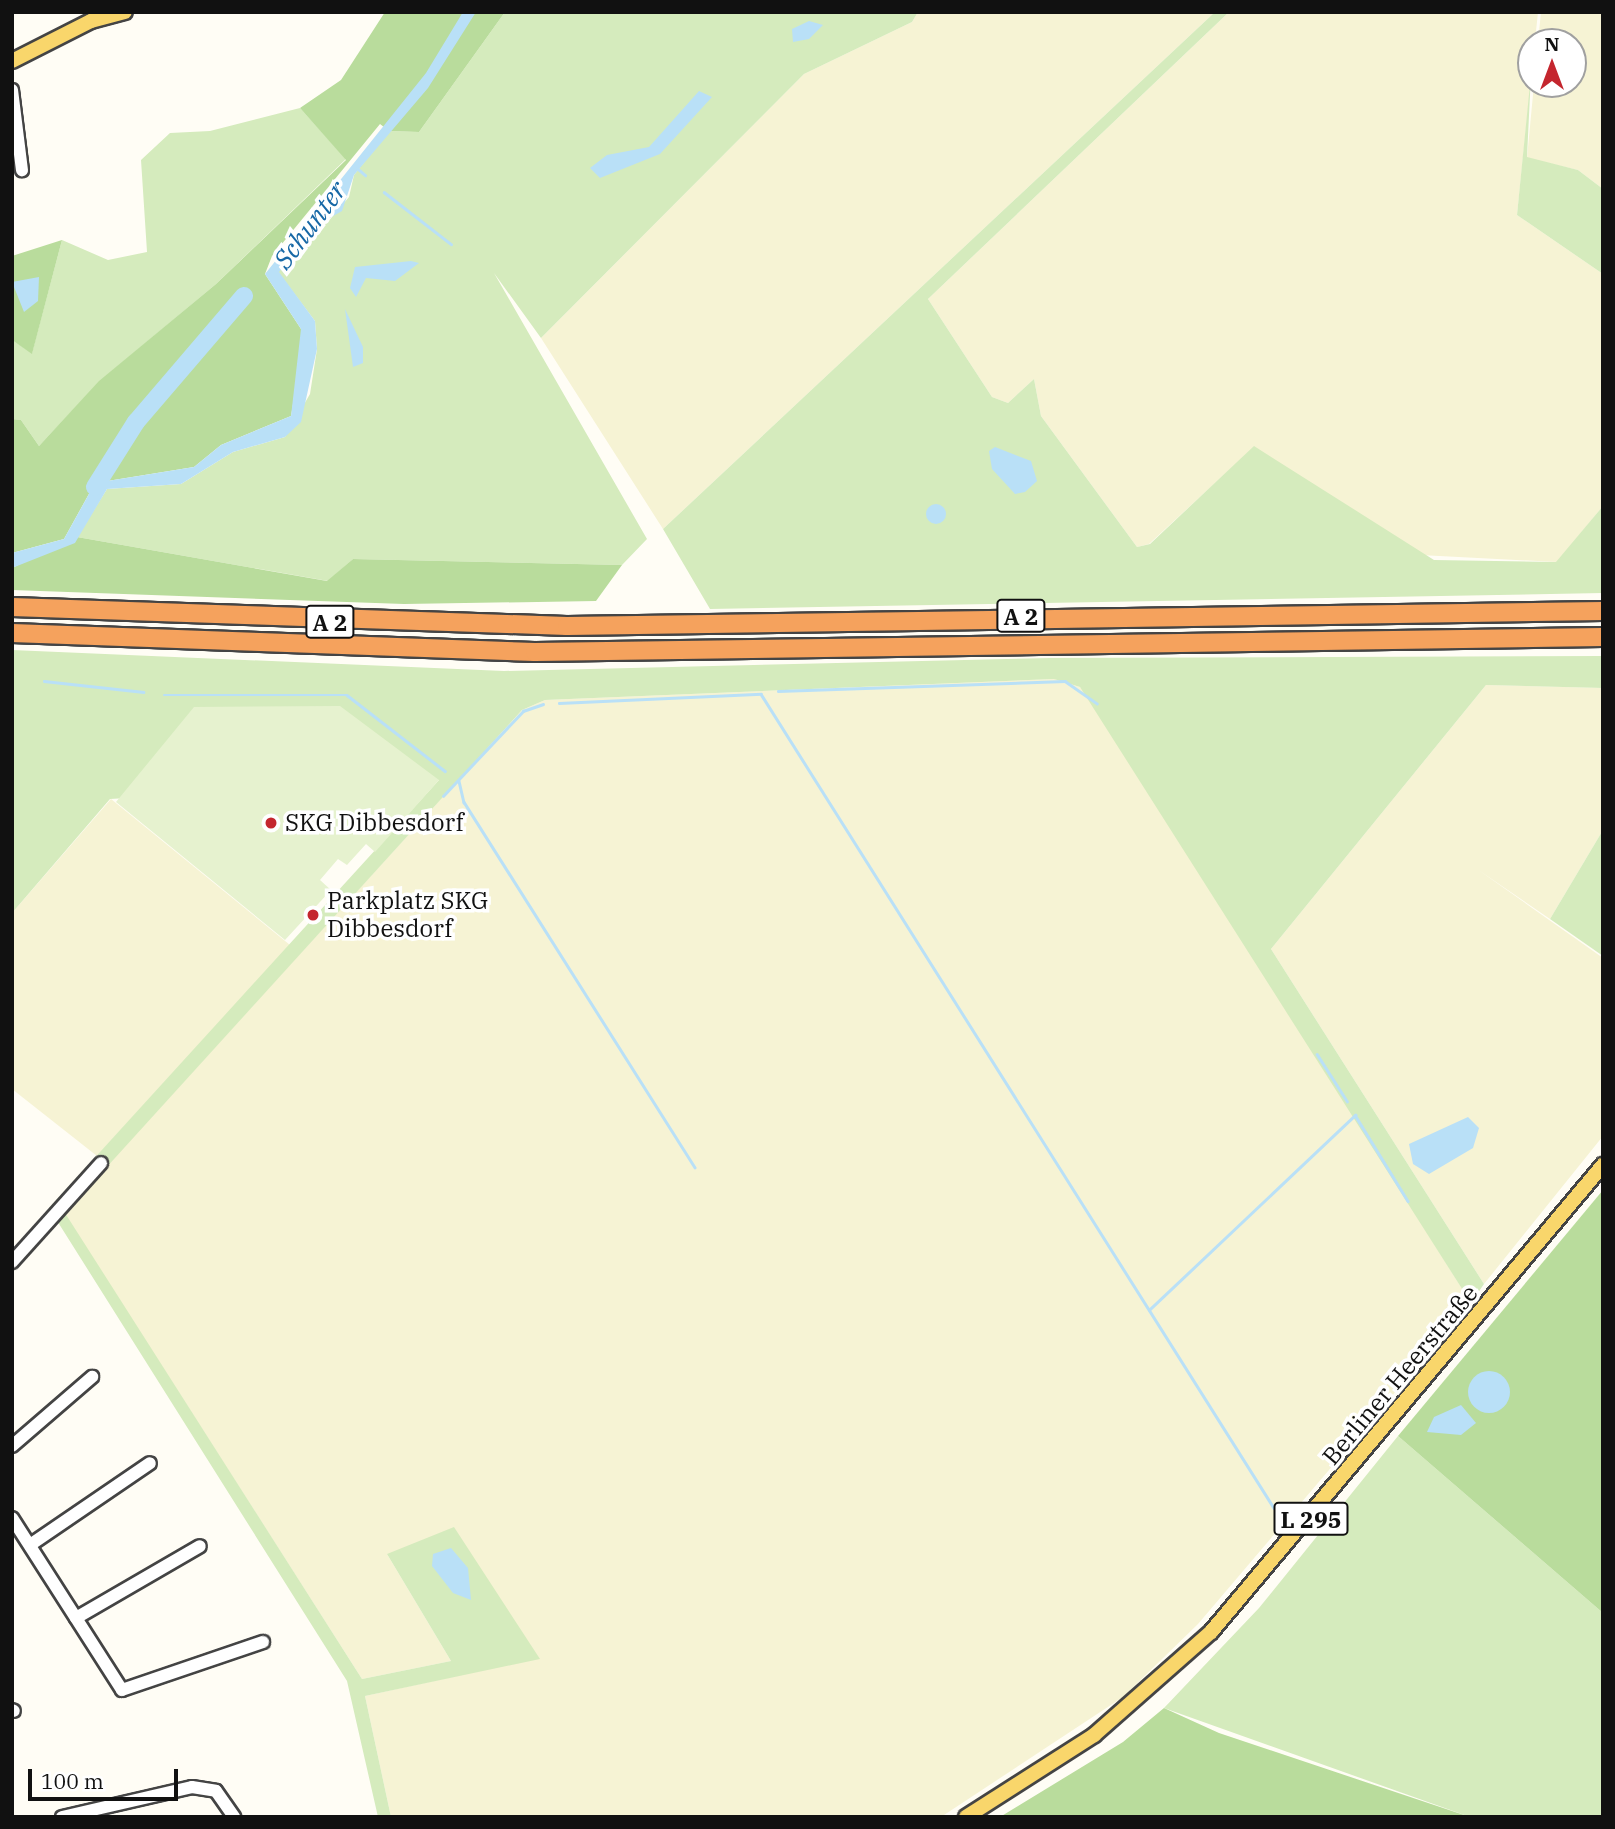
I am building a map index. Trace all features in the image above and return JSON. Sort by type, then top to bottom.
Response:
[{"type":"highway","name":"A 2","points":[[12,607],[94,612],[567,626],[1603,611]]},
{"type":"highway","name":"A 2","points":[[12,633],[115,640],[535,652],[1603,637]]},
{"type":"highway","points":[[1543,636],[1567,648],[1603,649]]},
{"type":"main road","points":[[12,61],[91,21],[125,12]]},
{"type":"main road","name":"Berliner Heerstraße","points":[[966,1817],[1094,1735],[1211,1632],[1603,1166]]},
{"type":"street","points":[[12,90],[23,170]]},
{"type":"street","points":[[12,1262],[101,1163]]},
{"type":"street","points":[[12,1446],[92,1377]]},
{"type":"street","points":[[30,1545],[150,1463]]},
{"type":"street","points":[[12,1518],[121,1690],[262,1642]]},
{"type":"street","points":[[76,1618],[200,1546]]},
{"type":"street","points":[[62,1817],[192,1787],[216,1791],[234,1817]]},
{"type":"shaded area","points":[[918,12],[1215,12],[663,529],[541,338],[804,74],[912,22]]},
{"type":"shaded area","points":[[1229,12],[1538,12],[1536,28],[1517,28],[1517,98],[1529,98],[1517,215],[1603,274],[1603,506],[1557,562],[1420,555],[1254,447],[1149,544],[1137,547],[1041,416],[1034,379],[1008,403],[992,397],[928,299]]},
{"type":"shaded area","points":[[1541,12],[1603,12],[1603,189],[1578,170],[1527,158],[1533,98],[1587,98],[1587,28],[1539,28]]},
{"type":"shaded area","points":[[1055,679],[1080,687],[1100,709],[1471,1303],[1198,1624],[1123,1697],[941,1817],[391,1817],[365,1696],[539,1658],[387,1554],[451,1661],[362,1679],[64,1213],[522,710],[545,700]]},
{"type":"shaded area","points":[[1486,685],[1603,688],[1603,830],[1550,919],[1477,869],[1603,958],[1603,1136],[1484,1284],[1271,949]]},
{"type":"shaded area","points":[[111,799],[290,945],[97,1156],[12,1089],[12,913]]},
{"type":"green space","points":[[385,12],[505,12],[419,132],[389,131],[380,124],[272,256],[265,274],[301,329],[303,344],[291,416],[221,445],[194,467],[95,483],[64,539],[12,553],[12,419],[21,420],[39,446],[99,381],[216,284],[346,160],[300,108],[341,80]]},
{"type":"green space","points":[[505,12],[918,12],[912,22],[804,74],[541,338],[494,273],[647,539],[622,565],[353,559],[328,581],[77,537],[107,489],[181,484],[233,452],[285,437],[310,394],[317,349],[315,321],[278,272],[312,228],[327,223],[349,197],[354,175],[389,131],[419,132]]},
{"type":"green space","points":[[1215,12],[1229,12],[928,299],[992,397],[1008,403],[1034,379],[1041,416],[1137,547],[1150,544],[1254,446],[1434,560],[1556,562],[1603,506],[1603,593],[710,609],[663,529]]},
{"type":"green space","points":[[1530,98],[1527,157],[1578,170],[1603,189],[1603,274],[1517,215]]},
{"type":"green space","points":[[300,108],[346,159],[216,284],[100,381],[39,446],[21,420],[12,419],[12,340],[32,353],[62,240],[108,260],[147,252],[141,160],[170,133],[210,131]]},
{"type":"green space","points":[[62,240],[32,354],[12,340],[12,256]]},
{"type":"green space","points":[[77,537],[327,581],[353,559],[622,565],[596,601],[404,604],[12,590],[12,568]]},
{"type":"green space","points":[[12,650],[504,671],[1050,658],[1603,656],[1603,688],[1486,685],[1271,949],[1484,1284],[1471,1303],[1080,687],[1054,679],[545,700],[522,710],[65,1213],[362,1679],[451,1661],[387,1554],[454,1527],[540,1659],[365,1696],[391,1817],[378,1817],[347,1681],[49,1208],[439,780],[110,799],[12,913]]},
{"type":"green space","name":"SKG Dibbesdorf","points":[[340,706],[439,780],[375,852],[366,844],[347,865],[338,859],[320,880],[331,890],[285,940],[116,802],[194,707]]},
{"type":"green space","points":[[1603,830],[1603,956],[1550,919]]},
{"type":"green space","points":[[1603,1190],[1603,1613],[1398,1436]]},
{"type":"green space","points":[[1398,1436],[1603,1613],[1603,1817],[1470,1817],[1164,1708],[1259,1608]]},
{"type":"green space","points":[[1164,1708],[1219,1733],[1470,1817],[1000,1817],[1123,1742]]},
{"type":"water","name":"Schunter","points":[[463,12],[476,12],[428,88],[354,175],[342,211],[312,228],[279,272],[315,321],[317,349],[301,422],[285,437],[233,452],[181,484],[107,489],[75,543],[12,568],[12,553],[64,539],[95,483],[194,467],[221,445],[291,416],[301,329],[265,274],[426,73]]},
{"type":"water","points":[[809,21],[823,25],[809,39],[793,42],[792,29]]},
{"type":"water","points":[[699,91],[712,97],[660,154],[600,178],[590,168],[607,155],[649,147]]},
{"type":"water","points":[[411,261],[419,263],[395,281],[366,278],[356,297],[350,288],[355,267]]},
{"type":"water","points":[[39,277],[38,301],[24,312],[12,282]]},
{"type":"water","points":[[345,309],[363,347],[363,363],[353,367]]},
{"type":"water","points":[[995,447],[1031,461],[1037,481],[1025,492],[1015,494],[992,469],[989,451]]},
{"type":"water","points":[[936,504],[943,507],[946,514],[943,521],[936,524],[929,521],[926,514],[929,507]]},
{"type":"water","points":[[1468,1117],[1479,1128],[1473,1148],[1429,1174],[1413,1164],[1409,1144]]},
{"type":"water","points":[[1489,1371],[1504,1377],[1510,1392],[1504,1407],[1489,1413],[1474,1407],[1468,1392],[1474,1377]]},
{"type":"water","points":[[1461,1405],[1476,1423],[1461,1435],[1427,1432],[1434,1417]]},
{"type":"water","points":[[451,1548],[468,1568],[471,1600],[453,1593],[432,1566],[433,1554]]},
{"type":"waterway","points":[[357,168],[365,175]]},
{"type":"waterway","points":[[384,192],[451,244]]},
{"type":"waterway","points":[[95,487],[136,422],[244,296]]},
{"type":"waterway","points":[[44,681],[143,692]]},
{"type":"waterway","points":[[778,691],[1065,681],[1097,703]]},
{"type":"waterway","points":[[559,703],[761,694],[1274,1508]]},
{"type":"waterway","points":[[164,695],[347,695],[445,771]]},
{"type":"waterway","points":[[443,796],[523,711],[543,704]]},
{"type":"waterway","points":[[459,781],[464,802],[695,1167]]},
{"type":"waterway","points":[[1317,1054],[1347,1101]]},
{"type":"waterway","points":[[1149,1310],[1355,1115],[1408,1201]]},
{"type":"place","name":"SKG Dibbesdorf","points":[[271,823]]},
{"type":"place","name":"Parkplatz SKG Dibbesdorf","points":[[313,915]]}]
